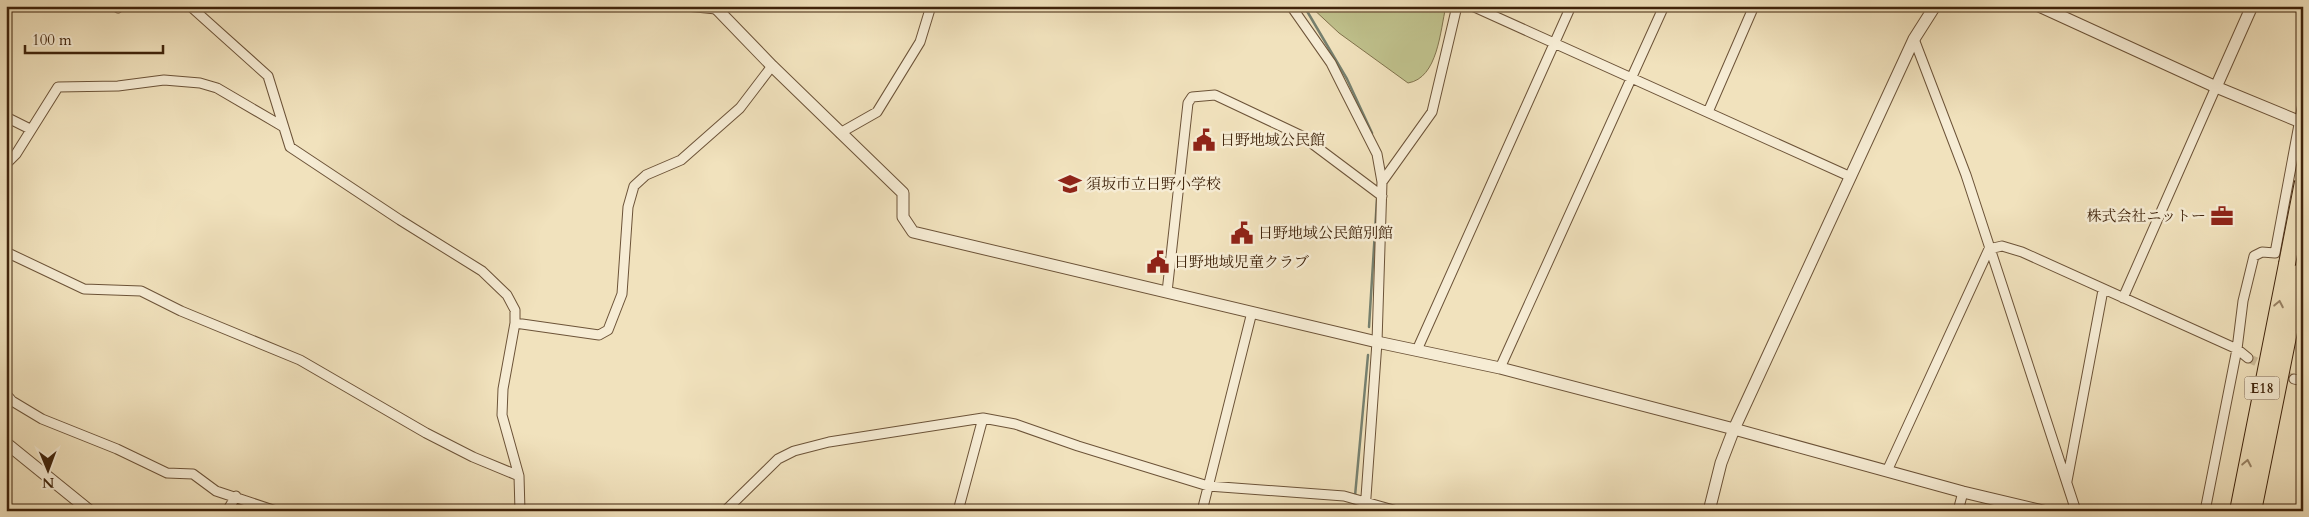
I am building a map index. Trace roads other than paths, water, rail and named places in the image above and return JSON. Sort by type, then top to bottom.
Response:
[{"type":"highway","name":"E18","points":[[2253,511],[2294,261],[2303,182]]},
{"type":"highway","name":"E18","points":[[2238,511],[2294,261]]},
{"type":"street","points":[[190,6],[268,76],[290,147],[493,280],[507,295],[515,310],[503,389],[502,415],[519,476],[520,511]]},
{"type":"street","points":[[686,6],[715,8],[903,193],[903,217],[913,232],[1378,342],[1500,368],[1734,429],[1963,492],[2043,511]]},
{"type":"street","points":[[840,133],[877,112],[920,42],[931,6]]},
{"type":"street","points":[[1291,6],[1331,63],[1377,154],[1382,182],[1378,342],[1364,504]]},
{"type":"street","points":[[1382,182],[1432,112],[1458,6]]},
{"type":"street","points":[[1472,6],[1632,76],[1851,177]]},
{"type":"street","points":[[1417,350],[1571,6]]},
{"type":"street","points":[[1500,368],[1664,6]]},
{"type":"street","points":[[1708,112],[1754,6]]},
{"type":"street","points":[[1709,511],[1721,463],[1734,429],[1914,39],[1935,6]]},
{"type":"street","points":[[2039,6],[2216,87],[2301,122]]},
{"type":"street","points":[[2124,298],[2252,6]]},
{"type":"street","points":[[1914,39],[1966,175],[2076,511]]},
{"type":"street","points":[[514,323],[600,335],[608,330],[622,294],[628,207],[634,186],[646,175],[681,160],[740,108],[772,66]]},
{"type":"street","points":[[6,164],[16,154],[58,87],[118,86],[164,80],[200,82],[217,88],[282,126]]},
{"type":"street","points":[[1167,292],[1188,103],[1192,97],[1216,95],[1302,136],[1382,196]]},
{"type":"street","points":[[2205,511],[2238,349],[2243,301],[2254,256],[2262,252],[2294,261],[2303,103]]},
{"type":"street","points":[[6,117],[30,129]]},
{"type":"street","points":[[1989,249],[2002,246],[2022,252],[2238,349],[2248,358]]},
{"type":"street","points":[[1887,471],[1989,249]]},
{"type":"street","points":[[6,252],[84,289],[141,291],[181,311],[300,360],[473,458],[519,476]]},
{"type":"street","points":[[2066,484],[2103,290]]},
{"type":"street","points":[[1202,511],[1252,312]]},
{"type":"street","points":[[6,394],[12,401],[42,419],[99,441],[167,473],[194,474],[216,492],[236,496],[276,511]]},
{"type":"street","points":[[958,511],[983,418]]},
{"type":"street","points":[[725,511],[778,459],[794,451],[829,442],[983,418],[1015,424],[1078,446],[1208,486],[1311,492],[1352,498],[1364,504],[1397,511]]},
{"type":"street","points":[[6,443],[90,511]]},
{"type":"street","points":[[1958,511],[1963,492]]},
{"type":"street","points":[[227,511],[236,496]]},
{"type":"waterway","points":[[1304,6],[1347,79],[1372,133]]},
{"type":"waterway","points":[[1369,327],[1377,199]]},
{"type":"waterway","points":[[1355,496],[1368,355]]},
{"type":"waterway","points":[[1354,511],[1355,501]]},
{"type":"tunnel","points":[[2248,358],[2294,379]]},
{"type":"place","name":"日野地域公民館","points":[[1204,140]]},
{"type":"place","name":"須坂市立日野小学校","points":[[1070,184]]},
{"type":"place","name":"株式会社ニットー","points":[[2222,216]]},
{"type":"place","name":"日野地域公民館別館","points":[[1242,233]]},
{"type":"place","name":"日野地域児童クラブ","points":[[1158,262]]}]
